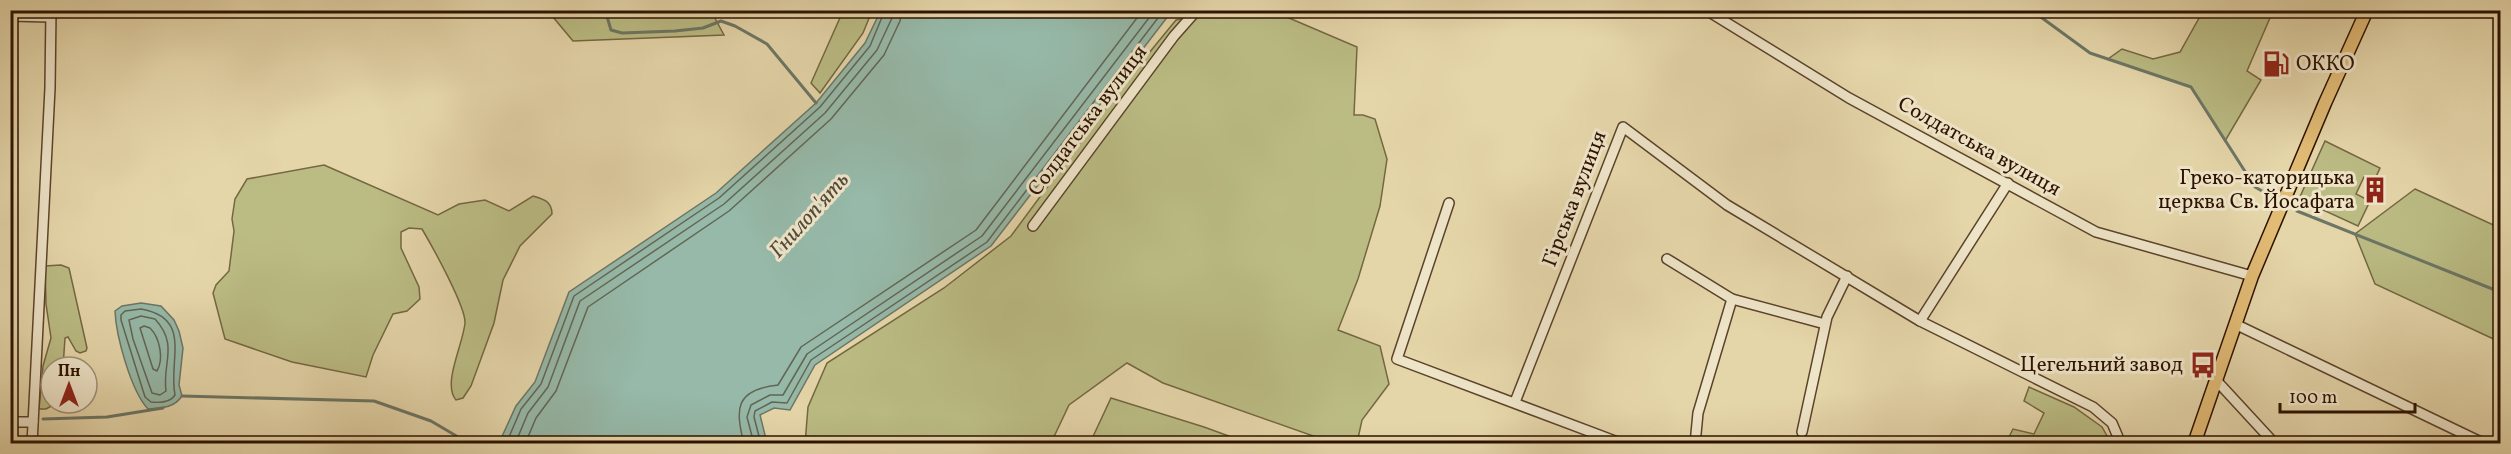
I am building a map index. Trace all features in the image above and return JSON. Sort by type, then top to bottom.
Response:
[{"type":"main road","points":[[2194,444],[2252,276],[2367,10]]},
{"type":"street","name":"Солдатська вулиця","points":[[1033,226],[1174,36],[1197,10]]},
{"type":"street","name":"Солдатська вулиця","points":[[1706,10],[1849,98],[2096,232],[2252,276]]},
{"type":"street","points":[[10,16],[50,14],[50,88],[32,444]]},
{"type":"street","name":"Гірська вулиця","points":[[1515,402],[1623,127],[1727,205],[1920,321],[2093,407],[2112,423],[2121,444]]},
{"type":"street","points":[[1920,321],[2008,183]]},
{"type":"street","points":[[1449,203],[1396,359],[1623,444]]},
{"type":"street","points":[[1667,259],[1732,298],[1825,324]]},
{"type":"street","points":[[1802,432],[1825,324],[1847,276]]},
{"type":"street","points":[[1695,444],[1698,412],[1732,298]]},
{"type":"street","points":[[2235,324],[2486,444]]},
{"type":"street","points":[[2217,380],[2275,444]]},
{"type":"street","points":[[10,422],[33,422]]},
{"type":"green space","points":[[560,11],[711,11],[724,35],[573,41],[553,17]]},
{"type":"green space","points":[[843,11],[872,11],[863,33],[820,93],[811,83]]},
{"type":"green space","points":[[2203,11],[2273,11],[2247,71],[2261,80],[2225,141],[2191,87],[2108,59],[2122,49],[2153,59],[2180,52]]},
{"type":"green space","points":[[1275,12],[1357,47],[1354,115],[1375,119],[1387,159],[1380,206],[1358,279],[1338,330],[1380,346],[1389,384],[1362,420],[1357,443],[1333,443],[1163,383],[1127,363],[1069,405],[1051,443],[805,444],[808,407],[827,363],[944,288],[1011,236],[1122,86],[1176,20],[1212,14]]},
{"type":"green space","points":[[2325,141],[2380,168],[2374,181],[2364,177],[2356,194],[2370,201],[2358,226],[2299,199]]},
{"type":"green space","points":[[324,165],[438,215],[459,204],[485,200],[509,211],[533,196],[549,203],[552,214],[520,246],[503,280],[494,323],[471,386],[463,398],[456,400],[451,384],[465,323],[464,315],[448,276],[422,229],[409,228],[401,232],[401,248],[419,287],[420,299],[407,311],[393,314],[373,355],[366,377],[292,362],[225,339],[213,293],[216,285],[229,271],[235,199],[247,179]]},
{"type":"green space","points":[[2415,189],[2500,228],[2500,342],[2375,284],[2355,234]]},
{"type":"green space","points":[[61,265],[69,268],[86,351],[80,353],[76,351],[68,337],[65,338],[64,355],[46,355],[51,338],[46,304],[45,266]]},
{"type":"green space","points":[[2029,387],[2074,407],[2102,427],[2111,443],[2006,443],[2013,429],[2034,434],[2044,413],[2024,401]]},
{"type":"green space","points":[[1111,398],[1204,427],[1248,443],[1090,443]]},
{"type":"water","name":"Гнилоп'ять","points":[[881,10],[1172,11],[991,246],[815,365],[790,410],[774,408],[760,415],[767,443],[499,443],[516,406],[535,382],[569,292],[716,193],[816,103],[865,43]]},
{"type":"water","points":[[141,303],[161,306],[174,320],[179,331],[183,348],[179,385],[182,396],[167,407],[148,409],[130,377],[121,348],[115,311],[122,306]]},
{"type":"waterway","points":[[605,10],[611,30],[622,33],[703,28],[721,21],[735,26],[767,44],[816,103]]},
{"type":"waterway","points":[[2031,10],[2090,53],[2191,87],[2255,187],[2269,195]]},
{"type":"waterway","points":[[2297,211],[2500,292]]},
{"type":"waterway","points":[[182,396],[374,401],[431,421],[470,444]]},
{"type":"waterway","points":[[43,419],[107,417],[163,408]]},
{"type":"place","name":"ОККО","points":[[2276,64]]},
{"type":"place","name":"Греко-каторицька церква Св. Йосафата","points":[[2375,190]]},
{"type":"place","name":"Цегельний завод","points":[[2203,365]]}]
